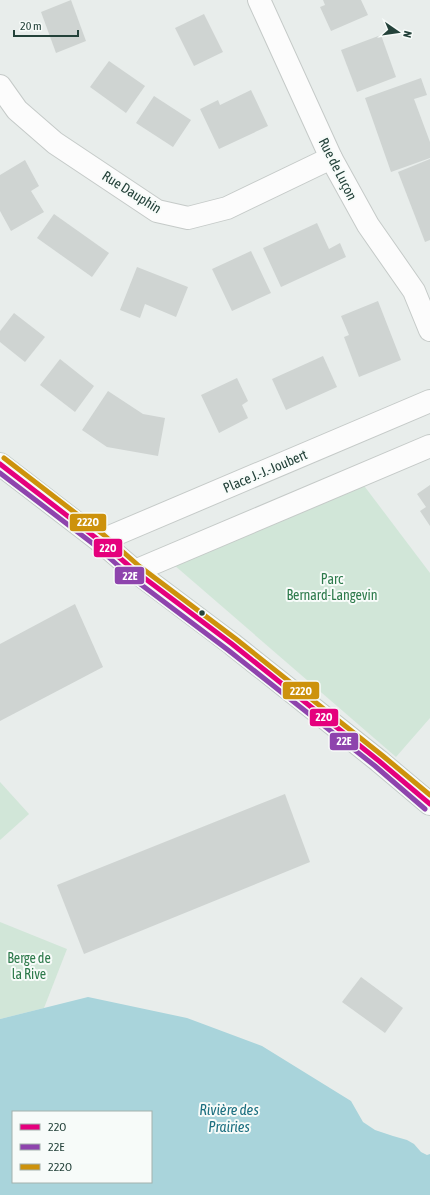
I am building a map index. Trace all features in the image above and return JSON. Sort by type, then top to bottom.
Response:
[{"type":"street","name":"Rue de Luçon","points":[[259,0],[332,158],[368,225],[422,287],[430,330]]},
{"type":"street","name":"Rue Dauphin","points":[[0,86],[17,110],[55,142],[157,211],[188,218],[227,208],[332,158]]},
{"type":"street","name":"Place J.-J.-Joubert","points":[[100,541],[430,401]]},
{"type":"street","points":[[135,571],[430,446]]},
{"type":"street","points":[[0,464],[100,541],[135,571],[244,654],[379,761],[430,804]]},
{"type":"green space","name":"Parc Bernard-Langevin","points":[[362,483],[430,573],[430,718],[396,757],[166,558]]},
{"type":"green space","points":[[0,782],[29,814],[0,840]]},
{"type":"green space","name":"Berge de la Rive","points":[[0,922],[67,949],[44,1008],[0,1019]]},
{"type":"water","name":"Rivière des Prairies","points":[[88,997],[187,1018],[262,1046],[351,1101],[363,1122],[375,1130],[407,1140],[414,1144],[421,1152],[427,1155],[430,1154],[430,1195],[0,1195],[0,1019]]},
{"type":"building","points":[[71,0],[86,41],[56,53],[41,12]]},
{"type":"building","points":[[323,0],[361,0],[368,15],[331,31],[320,7],[325,5]]},
{"type":"building","points":[[204,14],[223,52],[194,66],[175,28]]},
{"type":"building","points":[[381,35],[396,77],[357,92],[341,50]]},
{"type":"building","points":[[109,61],[145,86],[126,113],[90,87]]},
{"type":"building","points":[[421,78],[427,95],[414,99],[430,142],[430,158],[391,172],[365,98]]},
{"type":"building","points":[[251,90],[268,126],[219,149],[200,109],[218,100],[220,105]]},
{"type":"building","points":[[154,96],[191,120],[173,147],[136,123]]},
{"type":"building","points":[[430,159],[430,240],[425,242],[398,172]]},
{"type":"building","points":[[25,160],[39,186],[31,191],[44,212],[11,231],[0,211],[0,175]]},
{"type":"building","points":[[54,214],[109,253],[92,277],[37,238]]},
{"type":"building","points":[[317,223],[329,249],[340,243],[346,257],[281,287],[263,248]]},
{"type":"building","points":[[251,251],[271,293],[232,311],[212,269]]},
{"type":"building","points":[[137,267],[188,287],[176,317],[145,304],[140,318],[120,310]]},
{"type":"building","points":[[378,301],[401,360],[359,377],[344,337],[349,335],[341,316]]},
{"type":"building","points":[[14,313],[45,337],[25,362],[0,342],[0,331]]},
{"type":"building","points":[[323,356],[337,387],[286,410],[272,379]]},
{"type":"building","points":[[60,359],[94,386],[75,412],[40,385]]},
{"type":"building","points":[[237,378],[248,401],[242,405],[248,418],[219,433],[201,395]]},
{"type":"building","points":[[108,391],[143,414],[165,418],[158,456],[107,447],[82,430]]},
{"type":"building","points":[[430,485],[430,526],[420,511],[426,507],[417,494]]},
{"type":"building","points":[[75,604],[103,667],[0,721],[0,644]]},
{"type":"building","points":[[285,794],[310,862],[84,954],[57,885]]},
{"type":"building","points":[[361,977],[403,1008],[385,1033],[342,1002]]},
{"type":"transit line","name":"222O","points":[[4,458],[104,535],[139,566],[236,639],[430,795]]},
{"type":"transit line","name":"22O","points":[[0,464],[100,541],[135,571],[232,644],[379,761],[430,804]]},
{"type":"transit line","name":"22E","points":[[0,473],[96,546],[131,577],[228,650],[375,766],[425,809]]}]
